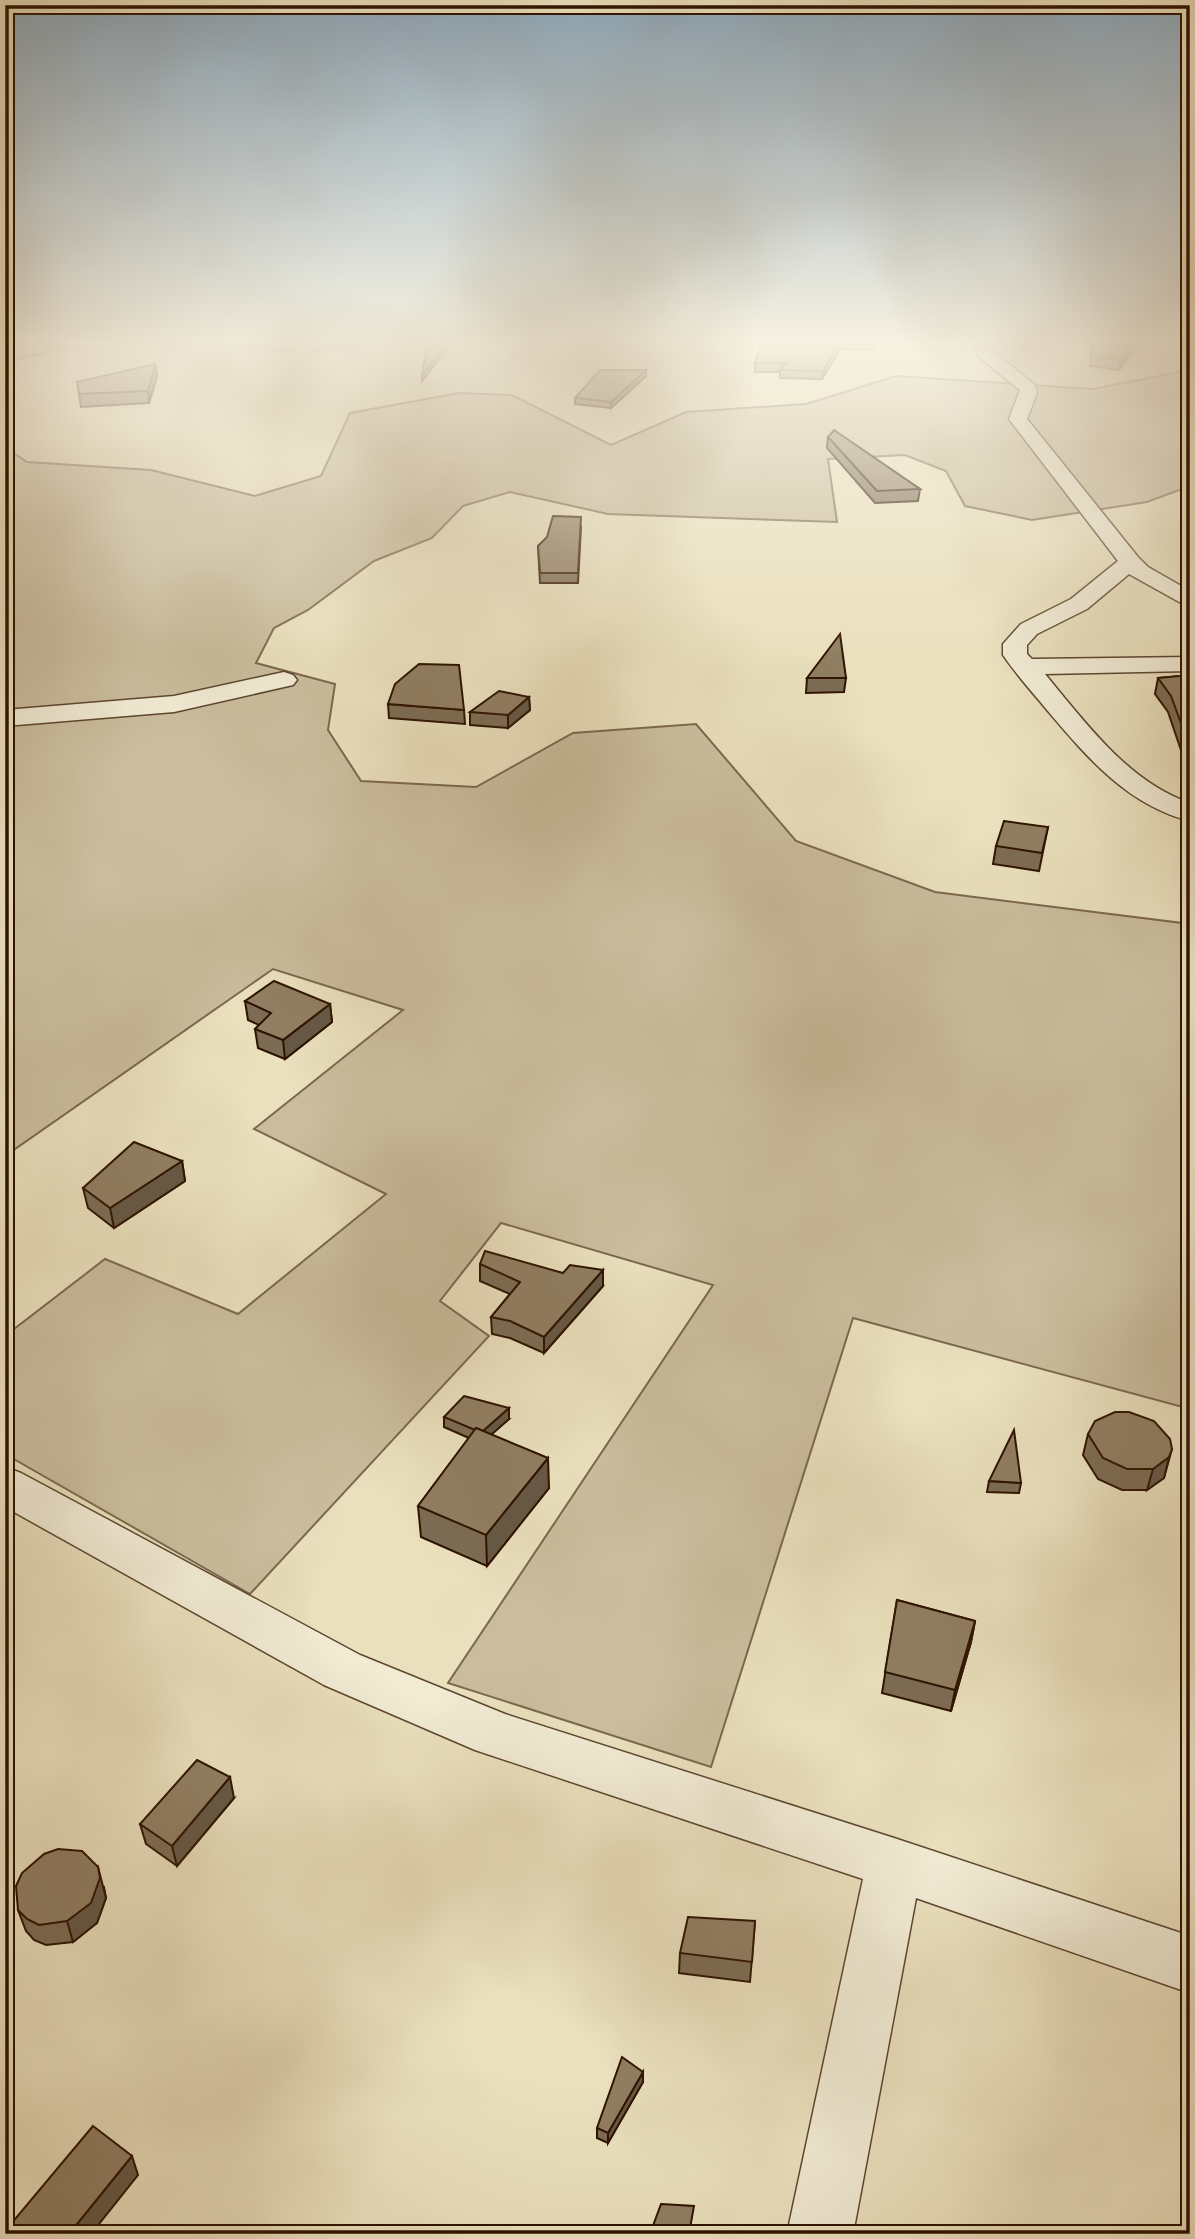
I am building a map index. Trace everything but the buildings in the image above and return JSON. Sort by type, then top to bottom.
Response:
[{"type":"street","points":[[1042,449],[1130,562],[1140,572],[1190,601]]},
{"type":"street","points":[[1130,562],[1079,604],[1029,629],[1015,643],[1015,655],[1133,785],[1158,802],[1190,812]]},
{"type":"street","points":[[1026,667],[1190,664]]},
{"type":"street","points":[[5,718],[174,704],[284,680]]},
{"type":"street","points":[[5,1485],[204,1597],[341,1670],[494,1734],[894,1864],[1190,1965]]},
{"type":"street","points":[[820,2234],[894,1864]]},
{"type":"shaded area","points":[[5,449],[27,462],[151,470],[255,496],[321,476],[333,449],[1190,449],[1190,486],[1147,502],[1032,520],[965,506],[946,471],[905,455],[828,459],[837,522],[608,514],[510,492],[463,506],[432,538],[374,561],[308,610],[274,628],[256,663],[335,684],[328,730],[361,781],[476,787],[573,733],[696,724],[796,841],[935,892],[1190,924],[1190,1409],[853,1318],[711,1767],[448,1683],[713,1285],[501,1223],[440,1301],[489,1336],[250,1594],[5,1454],[5,1336],[105,1259],[238,1314],[386,1194],[254,1129],[403,1010],[273,969],[5,1156]]}]
